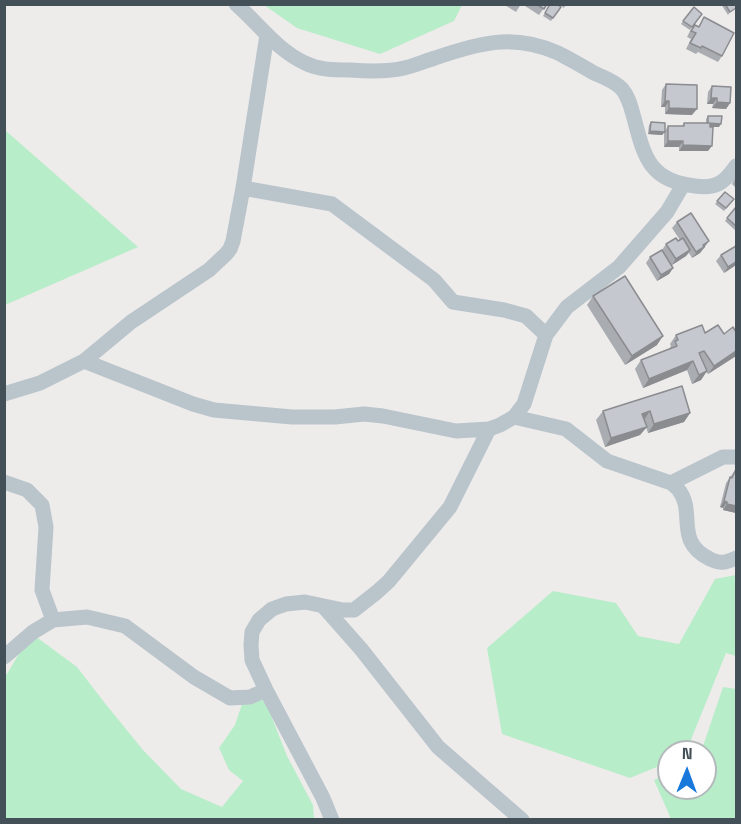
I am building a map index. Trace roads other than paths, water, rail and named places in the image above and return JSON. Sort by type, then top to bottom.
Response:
[{"type":"street","points":[[236,4],[291,56],[315,67],[333,70],[404,69],[460,49],[488,42],[513,41],[538,46],[558,53],[621,88],[630,102],[643,152],[652,166],[670,181],[682,185],[704,187],[719,184],[736,166]]},
{"type":"street","points":[[4,394],[40,383],[84,361],[131,322],[209,270],[230,249],[243,188],[267,35]]},
{"type":"street","points":[[84,361],[214,410],[292,417],[364,414],[456,431],[489,429],[514,417],[524,404],[546,335],[567,307],[619,267],[667,212],[682,185]]},
{"type":"street","points":[[243,188],[332,204],[434,280],[453,302],[526,316],[546,335]]},
{"type":"street","points":[[514,417],[566,429],[607,461],[671,483],[679,490],[684,501],[688,537],[694,548],[719,563],[736,558]]},
{"type":"street","points":[[332,819],[252,660],[252,632],[259,620],[272,609],[286,604],[305,602],[354,610],[377,592],[389,581],[450,507],[489,429]]},
{"type":"street","points":[[671,483],[723,457],[736,457]]},
{"type":"street","points":[[4,482],[27,490],[42,505],[46,526],[42,590],[53,620]]},
{"type":"street","points":[[323,606],[361,649],[438,747],[522,819]]},
{"type":"street","points":[[4,657],[33,632],[53,620],[87,617],[125,626],[194,677],[230,698],[250,697],[266,690]]}]
